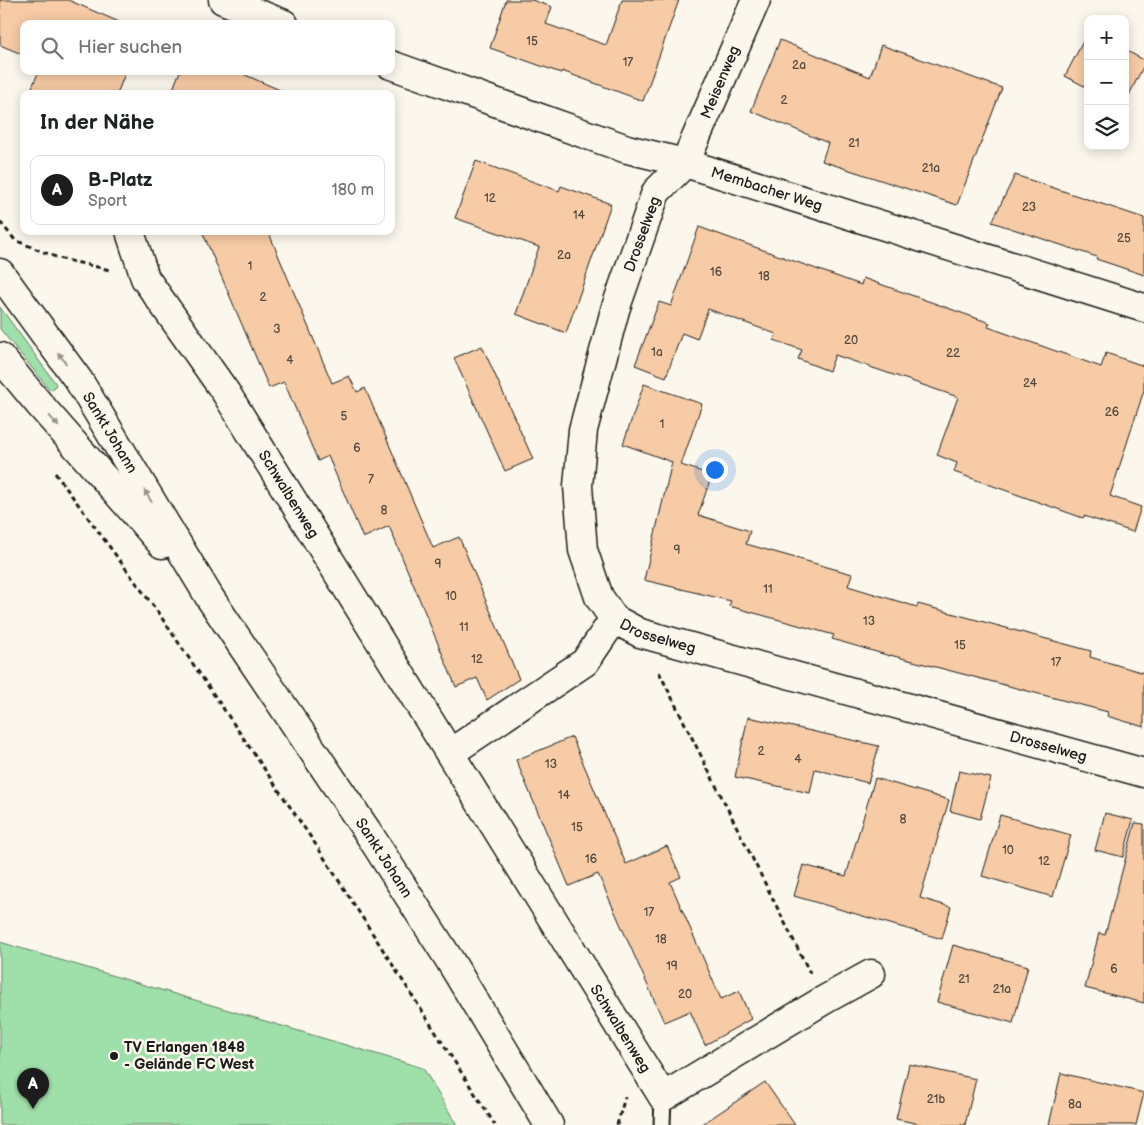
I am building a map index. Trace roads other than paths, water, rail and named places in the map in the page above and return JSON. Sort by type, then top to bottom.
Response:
[{"type":"street","points":[[223,0],[274,20]]},
{"type":"street","name":"Meisenweg","points":[[685,163],[756,0]]},
{"type":"street","name":"Membacher Weg","points":[[395,66],[627,149],[685,163],[1144,308]]},
{"type":"street","name":"Drosselweg","points":[[685,163],[656,192],[615,310],[583,430],[578,486],[583,550],[599,598],[614,619],[640,633],[1144,774]]},
{"type":"street","name":"Schwalbenweg","points":[[131,235],[145,278],[226,393],[663,1097]]},
{"type":"street","name":"Sankt Johann","points":[[0,273],[79,381],[210,598],[380,851],[449,959],[549,1125]]},
{"type":"street","name":"Sankt Johann","points":[[0,357],[210,598]]},
{"type":"street","points":[[450,753],[585,662],[614,619]]},
{"type":"street","points":[[663,1097],[824,1000],[871,974]]},
{"type":"lane","points":[[662,1125],[663,1097]]},
{"type":"place","name":"TV Erlangen 1848 - Gelände FC West","points":[[114,1056]]},
{"type":"place","name":"B-Platz","points":[[33,1109]]}]
